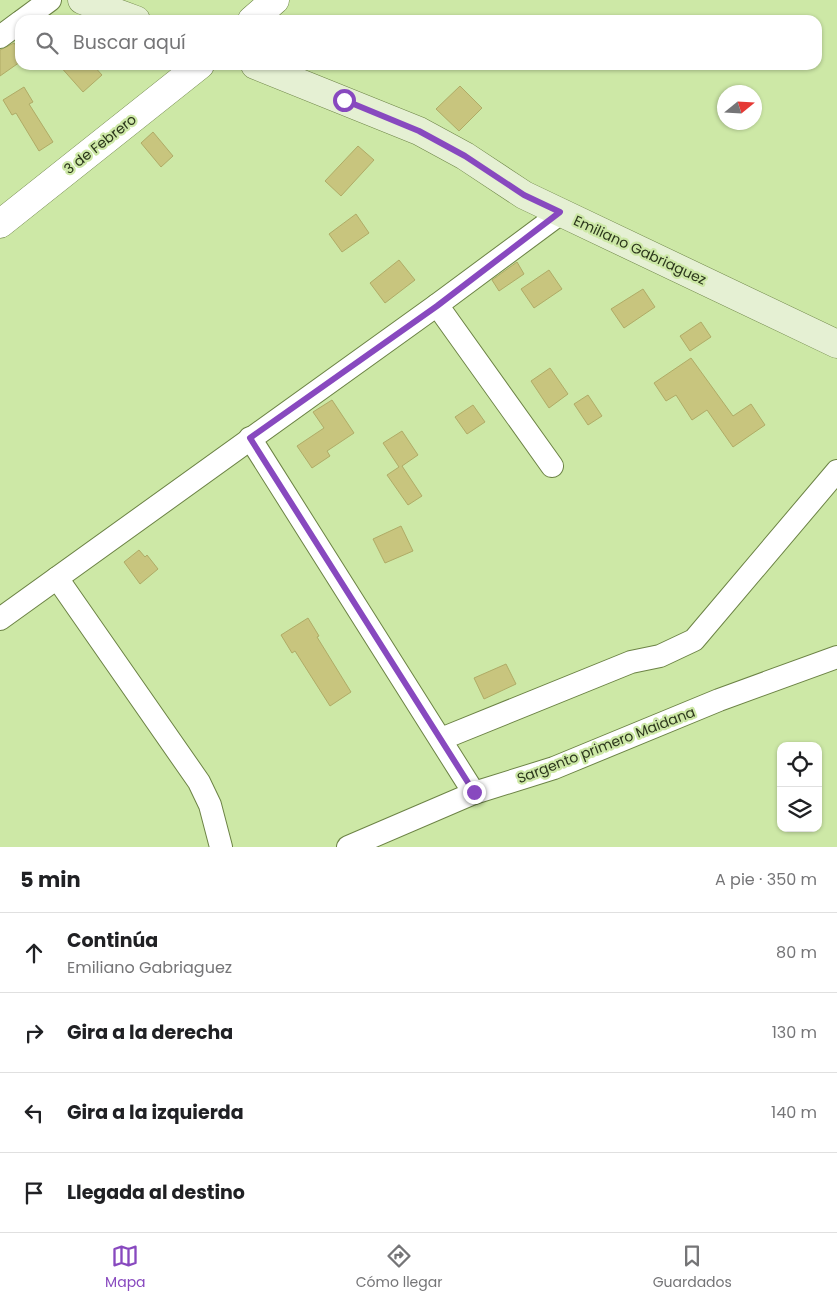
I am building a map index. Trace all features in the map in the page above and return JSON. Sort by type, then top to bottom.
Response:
[{"type":"main road","points":[[82,0],[122,15]]},
{"type":"main road","name":"Emiliano Gabriaguez","points":[[267,70],[419,131],[465,156],[524,195],[837,344]]},
{"type":"street","points":[[30,15],[50,0]]},
{"type":"street","points":[[258,15],[275,0]]},
{"type":"street","points":[[0,37],[15,26]]},
{"type":"street","name":"3 de Febrero","points":[[0,224],[194,70]]},
{"type":"street","points":[[0,619],[250,438],[437,306],[560,212]]},
{"type":"street","points":[[437,306],[552,466]]},
{"type":"street","points":[[250,438],[474,792]]},
{"type":"street","points":[[441,739],[631,662],[660,656],[694,640],[837,471]]},
{"type":"street","points":[[57,578],[199,782],[210,805],[221,847]]},
{"type":"street","name":"Sargento primero Maidana","points":[[348,847],[474,792],[554,768],[719,700],[837,657]]},
{"type":"building","points":[[14,43],[15,44],[15,66],[0,76],[0,50]]},
{"type":"building","points":[[63,70],[98,70],[102,75],[83,92]]},
{"type":"building","points":[[460,86],[482,108],[459,131],[436,109]]},
{"type":"building","points":[[24,87],[33,102],[29,104],[53,142],[39,151],[16,113],[12,115],[3,100]]},
{"type":"building","points":[[153,132],[173,156],[161,167],[141,143]]},
{"type":"building","points":[[358,146],[374,160],[341,196],[325,181]]},
{"type":"building","points":[[356,214],[369,233],[342,252],[329,234]]},
{"type":"building","points":[[399,260],[415,280],[385,303],[370,283]]},
{"type":"building","points":[[517,262],[524,274],[499,291],[492,280]]},
{"type":"building","points":[[549,270],[562,289],[534,308],[521,289]]},
{"type":"building","points":[[643,289],[655,307],[624,328],[611,309]]},
{"type":"building","points":[[701,322],[711,337],[690,351],[680,336]]},
{"type":"building","points":[[691,358],[733,416],[751,404],[765,425],[733,447],[707,410],[692,420],[676,395],[666,401],[654,383]]},
{"type":"building","points":[[550,368],[568,394],[549,408],[531,381]]},
{"type":"building","points":[[588,395],[602,416],[588,425],[574,404]]},
{"type":"building","points":[[332,400],[354,433],[327,451],[330,456],[312,468],[297,446],[324,428],[313,412]]},
{"type":"building","points":[[473,405],[485,422],[467,434],[455,417]]},
{"type":"building","points":[[402,431],[418,455],[402,466],[422,496],[408,505],[387,475],[399,467],[383,443]]},
{"type":"building","points":[[401,526],[413,551],[385,563],[373,539]]},
{"type":"building","points":[[139,550],[145,557],[147,555],[158,569],[140,584],[124,562]]},
{"type":"building","points":[[308,618],[319,636],[317,637],[351,692],[330,706],[295,651],[292,653],[281,635]]},
{"type":"building","points":[[506,664],[516,684],[484,699],[474,678]]},
{"type":"route","points":[[344,100],[419,131],[465,156],[524,195],[560,212],[437,306],[250,438],[474,792]]}]
